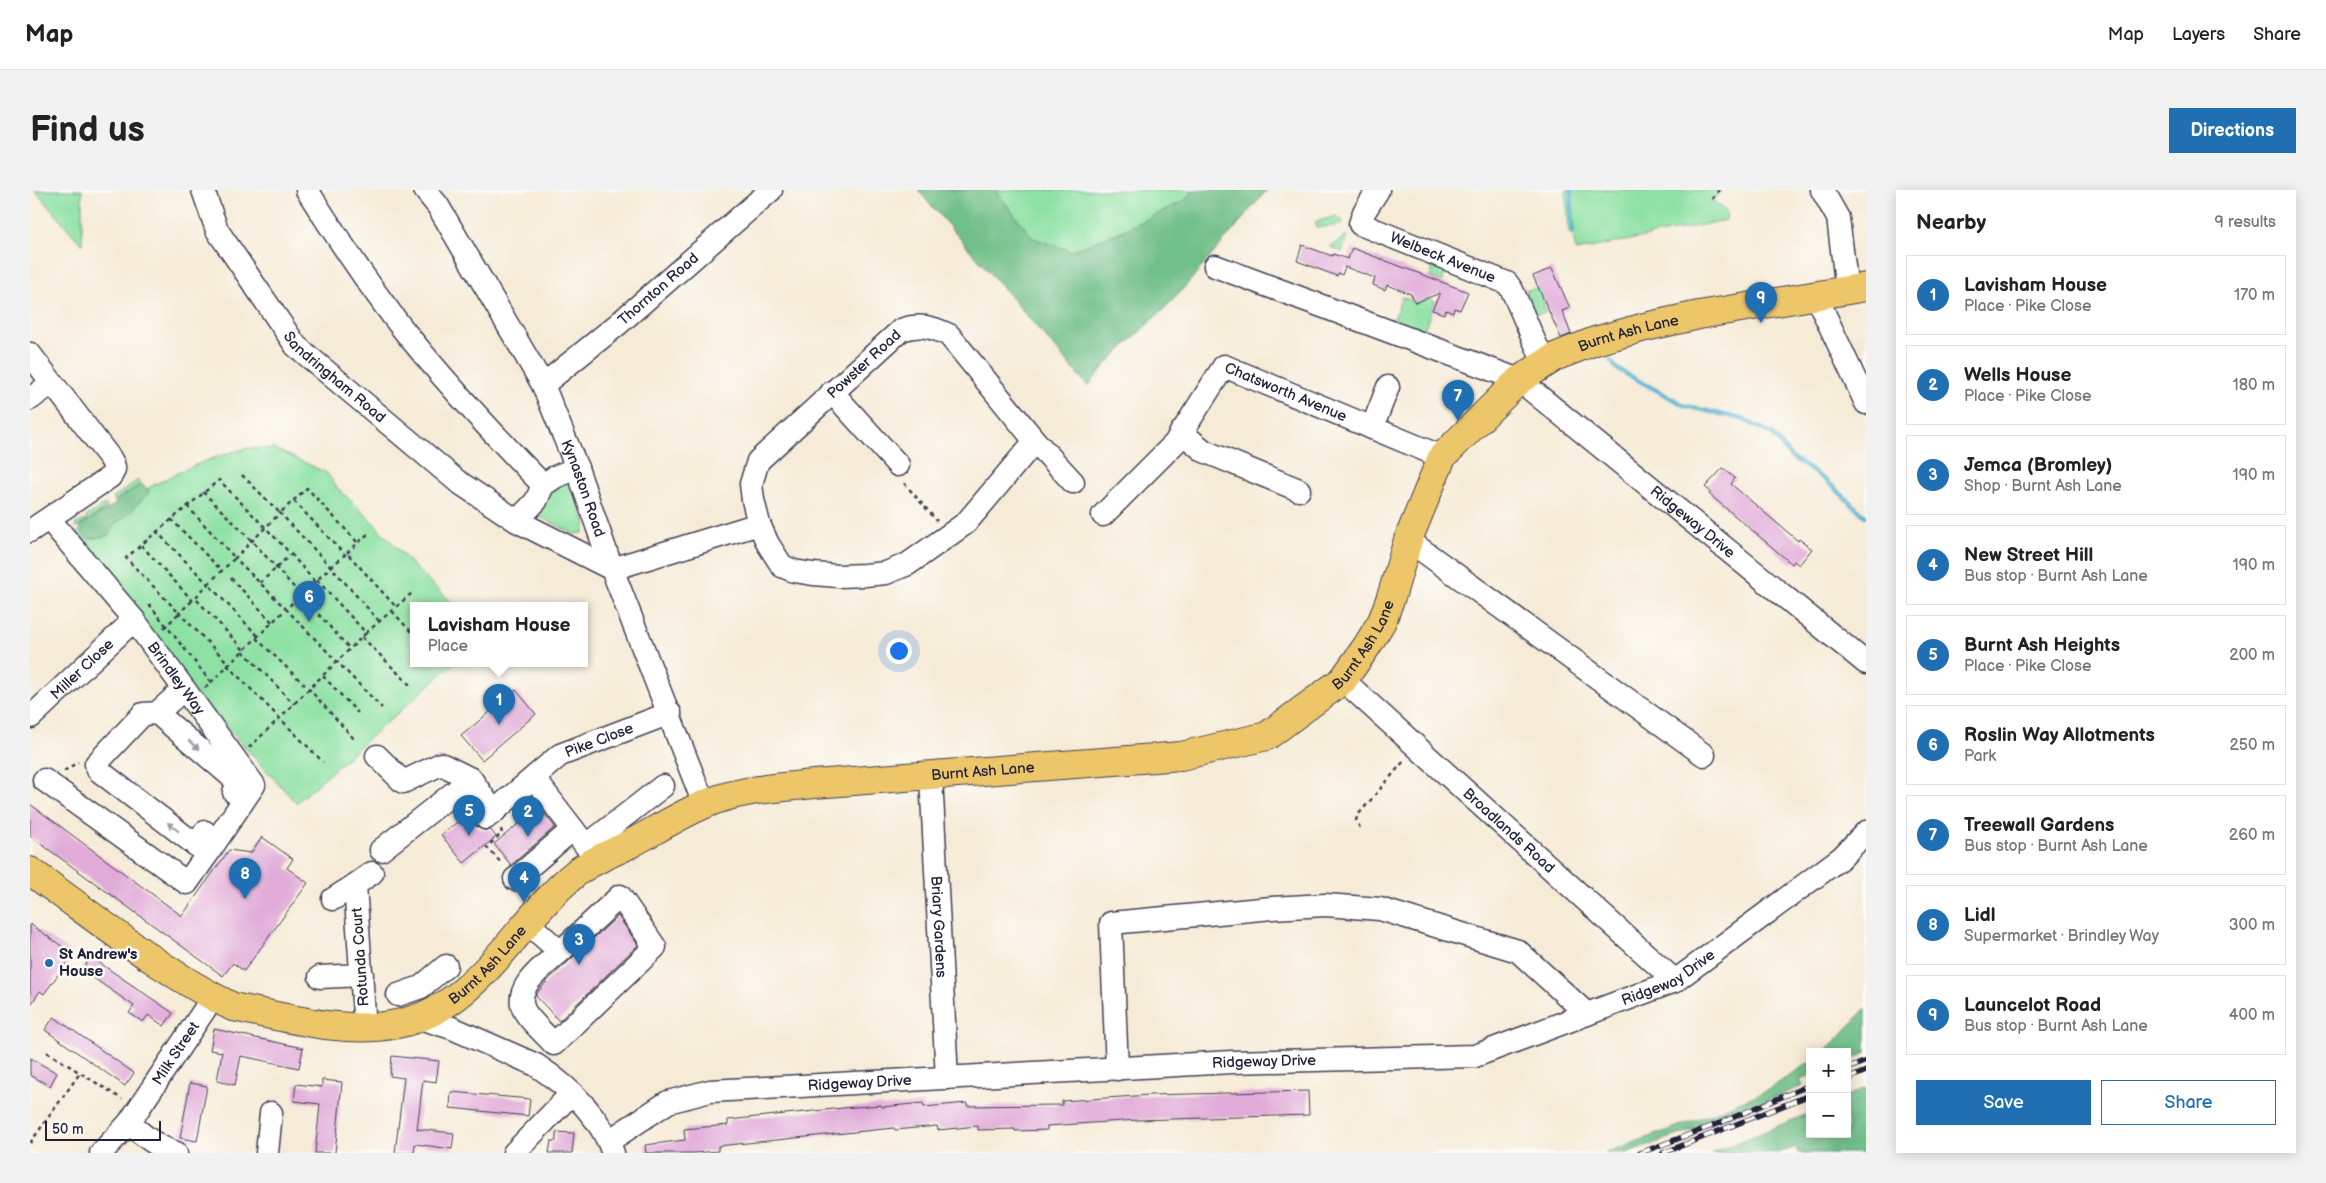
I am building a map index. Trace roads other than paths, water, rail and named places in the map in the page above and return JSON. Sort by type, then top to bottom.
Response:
[{"type":"main road","name":"Burnt Ash Lane","points":[[31,873],[136,948],[232,1008],[366,1029],[398,1024],[427,1014],[468,989],[528,923],[538,908],[578,872],[704,804],[754,790],[1181,756],[1268,736],[1343,680],[1382,621],[1408,540],[1442,457],[1519,380],[1544,363],[1595,341],[1645,327],[1699,315],[1856,289]]},
{"type":"street","name":"Sandringham Road","points":[[203,190],[217,230],[296,346],[457,481],[517,521],[612,568]]},
{"type":"street","points":[[307,190],[342,245],[406,333],[507,448],[543,485]]},
{"type":"street","name":"Kynaston Road","points":[[425,190],[438,206],[544,385],[577,468],[612,568],[670,712],[704,804]]},
{"type":"street","name":"Thornton Road","points":[[544,385],[617,325],[771,190]]},
{"type":"street","name":"Welbeck Avenue","points":[[1378,190],[1364,212],[1360,224],[1507,283],[1512,290],[1544,363]]},
{"type":"street","points":[[1822,190],[1838,218],[1856,289]]},
{"type":"street","name":"Ridgeway Drive","points":[[1215,266],[1519,380],[1866,663]]},
{"type":"street","points":[[1816,296],[1866,402]]},
{"type":"street","name":"Powster Road","points":[[1036,441],[966,523],[908,564],[886,573],[839,576],[794,571],[782,566],[768,544],[759,524],[752,484],[758,461],[901,330],[912,326],[933,328],[949,336],[1036,441],[1073,482]]},
{"type":"street","points":[[30,354],[115,466],[115,470],[110,477],[54,526],[30,531]]},
{"type":"street","name":"Chatsworth Avenue","points":[[1102,515],[1174,443],[1224,366],[1442,457]]},
{"type":"street","points":[[30,399],[52,383]]},
{"type":"street","points":[[1372,428],[1388,387]]},
{"type":"street","points":[[832,392],[898,465]]},
{"type":"street","points":[[1181,432],[1204,451],[1299,490]]},
{"type":"street","points":[[517,521],[536,501],[543,485],[555,477],[577,468]]},
{"type":"street","points":[[612,568],[759,524]]},
{"type":"street","points":[[54,526],[75,536],[84,543],[163,628],[188,679],[197,691],[158,713],[143,714],[96,764],[98,770],[206,848]]},
{"type":"street","name":"Brindley Way","points":[[54,526],[197,691],[254,785],[206,848]]},
{"type":"street","points":[[1408,540],[1704,755]]},
{"type":"street","name":"Miller Close","points":[[31,717],[134,620]]},
{"type":"street","name":"Broadlands Road","points":[[1343,680],[1675,980]]},
{"type":"street","name":"Pike Close","points":[[471,779],[490,815],[560,755],[670,712]]},
{"type":"street","points":[[44,780],[187,883],[238,786],[233,778],[158,713]]},
{"type":"street","points":[[377,756],[403,782],[441,764],[471,779],[381,850]]},
{"type":"street","name":"Briary Gardens","points":[[931,776],[947,1078]]},
{"type":"street","points":[[534,778],[586,846],[663,786]]},
{"type":"street","points":[[515,878],[573,829]]},
{"type":"street","name":"Ridgeway Drive","points":[[611,1147],[668,1102],[710,1091],[1232,1062],[1476,1056],[1675,980],[1842,858],[1866,832]]},
{"type":"street","name":"Rotunda Court","points":[[333,899],[363,879],[362,975],[366,1029]]},
{"type":"street","points":[[536,1065],[554,1044],[655,946],[620,896],[534,975],[523,992],[524,1010],[554,1044]]},
{"type":"street","points":[[1117,1068],[1111,923],[1281,907],[1325,905],[1380,908],[1518,951],[1587,1014]]},
{"type":"street","points":[[528,923],[560,952]]},
{"type":"street","points":[[398,995],[421,987],[446,966]]},
{"type":"street","points":[[320,977],[362,975]]},
{"type":"street","points":[[421,987],[427,1014],[452,1028],[536,1065],[591,1110],[611,1147]]},
{"type":"street","name":"Milk Street","points":[[101,1153],[134,1116],[212,997]]},
{"type":"street","points":[[514,1153],[572,1093]]},
{"type":"street","points":[[267,1153],[271,1113]]},
{"type":"street","points":[[134,1116],[148,1139],[164,1149],[176,1153]]},
{"type":"waterway","points":[[1571,190],[1573,232]]},
{"type":"waterway","points":[[1611,361],[1617,369],[1686,406],[1742,419],[1772,434],[1791,457],[1828,482],[1866,517]]},
{"type":"railway","points":[[1851,1067],[1866,1061]]},
{"type":"railway","points":[[1851,1077],[1866,1071]]},
{"type":"railway","points":[[1640,1153],[1720,1123],[1806,1087]]},
{"type":"railway","points":[[1663,1153],[1806,1097]]},
{"type":"place","name":"Launcelot Road","points":[[1761,323]]},
{"type":"place","name":"Treewall Gardens","points":[[1458,421]]},
{"type":"place","name":"Roslin Way Allotments","points":[[309,622]]},
{"type":"place","name":"Lavisham House","points":[[499,725]]},
{"type":"place","name":"Burnt Ash Heights","points":[[469,836]]},
{"type":"place","name":"Wells House","points":[[528,837]]},
{"type":"place","name":"Lidl","points":[[245,899]]},
{"type":"place","name":"New Street Hill","points":[[524,903]]},
{"type":"place","name":"St Andrew's House","points":[[49,963]]},
{"type":"place","name":"Jemca (Bromley)","points":[[579,965]]}]
